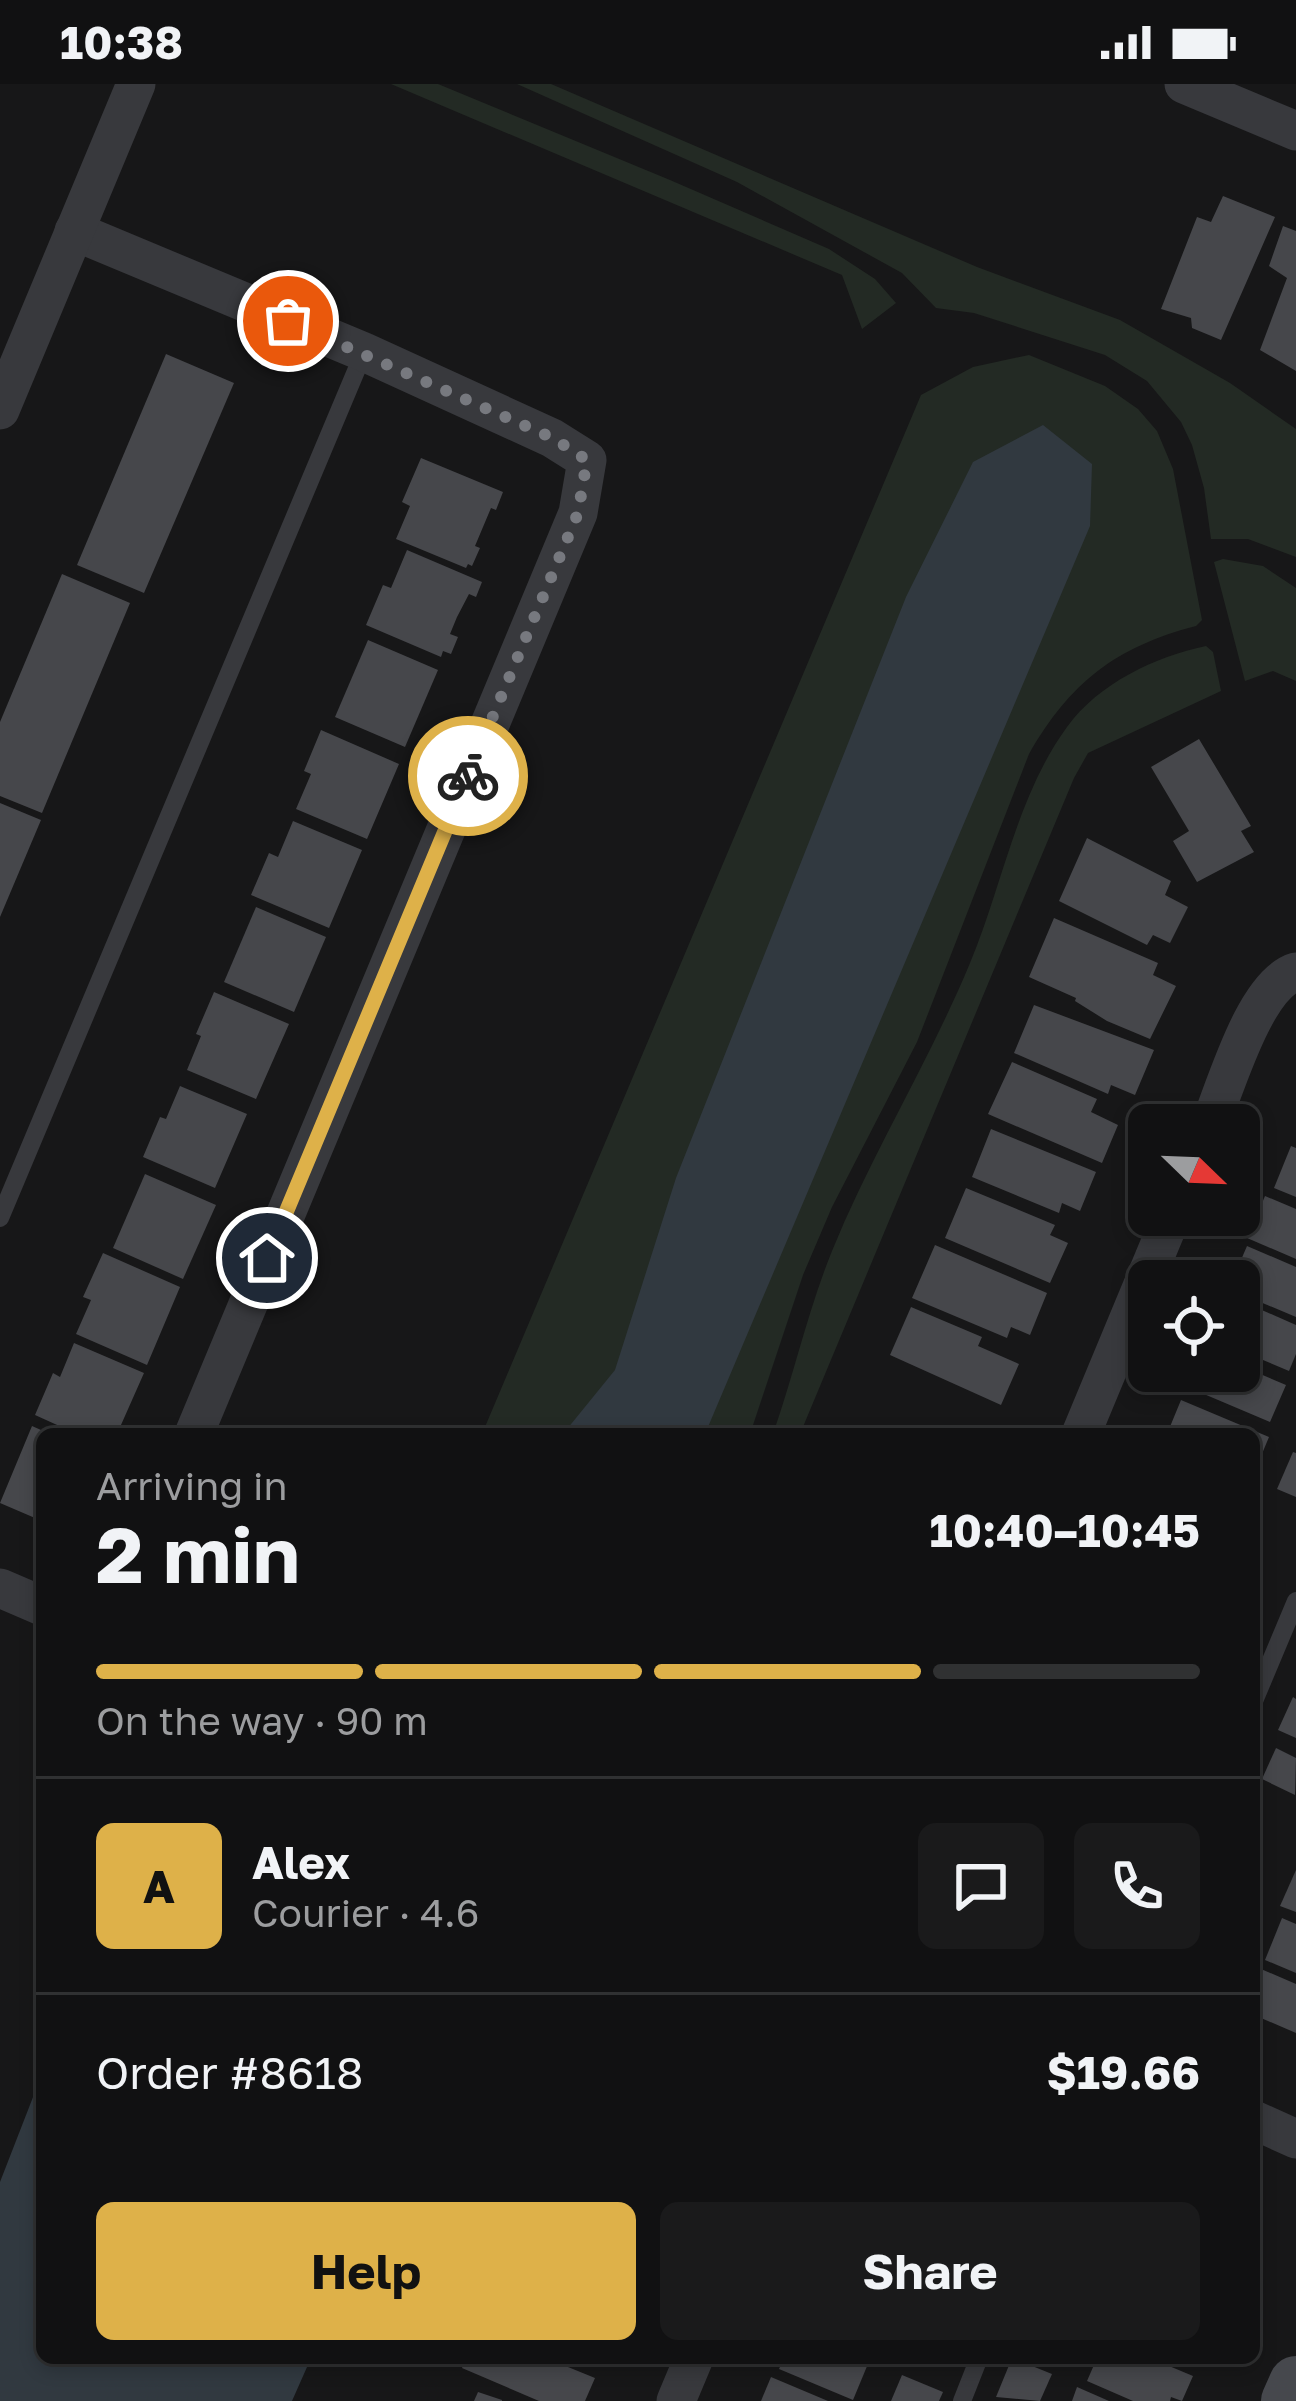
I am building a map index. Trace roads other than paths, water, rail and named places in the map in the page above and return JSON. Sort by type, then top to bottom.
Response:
[{"type":"street","points":[[0,410],[136,84]]},
{"type":"street","points":[[1184,84],[1296,131]]},
{"type":"street","points":[[74,231],[364,352],[553,438],[587,460],[578,513],[197,1428]]},
{"type":"street","points":[[1219,1104],[1264,996],[1283,975],[1296,971]]},
{"type":"street","points":[[1084,1428],[1163,1236]]},
{"type":"street","points":[[0,1588],[36,1603]]},
{"type":"street","points":[[1260,2123],[1296,2138]]},
{"type":"street","points":[[676,2401],[691,2364]]},
{"type":"street","points":[[1288,2401],[1296,2383]]},
{"type":"lane","points":[[0,1218],[364,352]]},
{"type":"lane","points":[[1260,1687],[1296,1601]]},
{"type":"lane","points":[[962,2401],[977,2364]]}]
